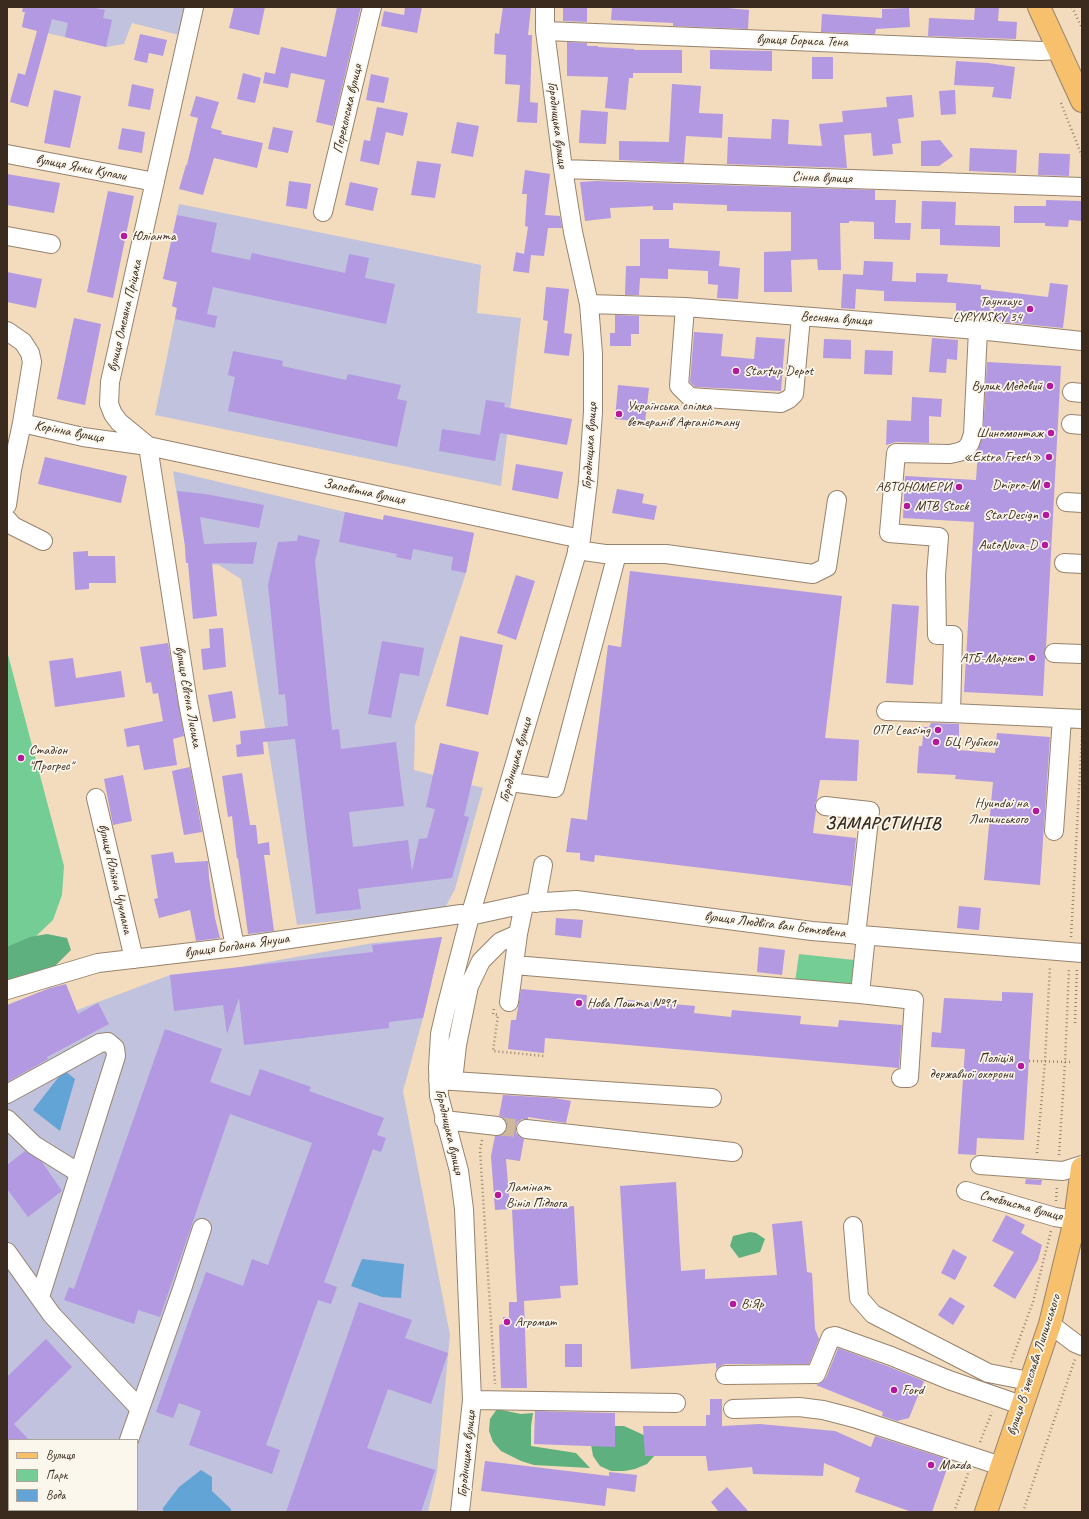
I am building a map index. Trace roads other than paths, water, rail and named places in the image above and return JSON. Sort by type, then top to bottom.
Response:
[{"type":"main road","points":[[1039,7],[1060,50],[1082,101]]},
{"type":"main road","name":"вулиця Вʼячеслава Липинського","points":[[986,1512],[1029,1381],[1050,1324],[1075,1220],[1082,1167]]},
{"type":"street","name":"вулиця Омеляна Пріцака","points":[[148,446],[119,422],[113,414],[109,404],[110,382],[194,7]]},
{"type":"street","name":"Перекопська вулиця","points":[[323,212],[372,7]]},
{"type":"street","name":"Городницька вулиця","points":[[460,1512],[472,1400],[464,1209],[459,1171],[438,1096],[445,1081],[440,1034],[470,916],[579,544],[588,482],[593,412],[593,354],[589,304],[573,232],[563,169],[545,31],[545,7]]},
{"type":"street","name":"вулиця Бориса Тена","points":[[545,31],[1041,51],[1060,50]]},
{"type":"street","name":"вулиця Янки Купали","points":[[7,154],[155,182]]},
{"type":"street","name":"Сінна вулиця","points":[[563,169],[1082,187]]},
{"type":"street","points":[[7,236],[51,244]]},
{"type":"street","name":"Весняна вулиця","points":[[589,304],[684,307],[1078,337]]},
{"type":"street","points":[[684,307],[679,386],[690,397],[781,404],[789,399],[794,394],[801,317]]},
{"type":"street","points":[[951,713],[953,635],[937,635],[936,575],[939,537],[889,533],[896,453],[950,454],[966,449],[970,443],[973,434],[978,330]]},
{"type":"street","name":"Корінна вулиця","points":[[7,332],[23,342],[30,352],[32,362],[22,423],[83,437],[148,446]]},
{"type":"street","points":[[7,505],[12,470],[22,423]]},
{"type":"street","name":"Заповітна вулиця","points":[[148,446],[579,544],[605,554],[666,554],[813,574],[827,567],[837,500]]},
{"type":"street","name":"вулиця Євгена Лисика","points":[[148,446],[188,703],[235,947]]},
{"type":"street","points":[[7,519],[13,526],[43,541]]},
{"type":"street","points":[[510,782],[555,788],[617,554]]},
{"type":"street","points":[[1064,564],[1082,564]]},
{"type":"street","points":[[1054,653],[1082,654]]},
{"type":"street","points":[[886,711],[1082,719]]},
{"type":"street","points":[[1054,831],[1062,718]]},
{"type":"street","name":"вулиця Юліяна Чучмана","points":[[96,798],[134,959]]},
{"type":"street","points":[[825,806],[870,811],[861,940],[860,994]]},
{"type":"street","points":[[502,1005],[514,965],[518,934],[543,865]]},
{"type":"street","name":"вулиця Людвіга ван Бетховена","points":[[470,916],[530,904],[576,900],[812,931],[861,940],[1076,953]]},
{"type":"street","name":"вулиця Богдана Януша","points":[[7,990],[98,963],[235,947],[461,914],[470,916]]},
{"type":"street","points":[[518,934],[500,942],[481,961],[469,986],[457,1045],[445,1081],[712,1098]]},
{"type":"street","points":[[514,965],[860,994],[923,1001],[921,1023]]},
{"type":"street","points":[[901,1078],[909,1078],[908,1046],[914,1000]]},
{"type":"street","points":[[7,1094],[100,1043],[108,1042],[112,1044],[116,1052],[40,1297]]},
{"type":"street","points":[[7,1119],[34,1145],[79,1173]]},
{"type":"street","points":[[444,1120],[491,1125]]},
{"type":"street","points":[[526,1129],[733,1152]]},
{"type":"street","points":[[980,1165],[1063,1172],[1082,1167]]},
{"type":"street","name":"Стеблиста вулиця","points":[[966,1191],[1055,1216],[1075,1220]]},
{"type":"street","points":[[853,1226],[859,1298],[873,1314],[988,1373],[1029,1381]]},
{"type":"street","points":[[128,1439],[182,1289],[202,1228]]},
{"type":"street","points":[[7,1252],[52,1315],[140,1409]]},
{"type":"street","points":[[1050,1324],[1079,1344]]},
{"type":"street","points":[[725,1375],[816,1374],[831,1337],[835,1336],[891,1356],[948,1380],[983,1390],[1021,1405]]},
{"type":"street","points":[[1041,1348],[1079,1344]]},
{"type":"street","points":[[983,1390],[988,1373]]},
{"type":"street","points":[[472,1400],[676,1403]]},
{"type":"street","points":[[733,1409],[799,1407],[823,1410],[869,1423],[1001,1466]]},
{"type":"water","points":[[64,1070],[75,1079],[60,1131],[33,1110]]},
{"type":"water","points":[[362,1259],[404,1264],[401,1298],[382,1297],[351,1286]]},
{"type":"water","points":[[201,1470],[212,1477],[212,1491],[231,1509],[231,1512],[163,1512],[163,1508],[179,1487]]},
{"type":"tunnel","points":[[497,1126],[526,1129]]},
{"type":"place","name":"Юліанта","points":[[124,236]]},
{"type":"place","name":"Таунхаус LYPYNSKY 34","points":[[1030,309]]},
{"type":"place","name":"Startup Depot","points":[[736,371]]},
{"type":"place","name":"Вулик Медовий","points":[[1050,386]]},
{"type":"place","name":"Українська спілка ветеранів Афганістану","points":[[619,414]]},
{"type":"place","name":"Шиномонтаж","points":[[1051,433]]},
{"type":"place","name":"«Extra Fresh»","points":[[1049,457]]},
{"type":"place","name":"Dnipro-M","points":[[1047,485]]},
{"type":"place","name":"АВТОНОМЕРИ","points":[[959,487]]},
{"type":"place","name":"MTB Stock","points":[[907,506]]},
{"type":"place","name":"StarDesign","points":[[1046,515]]},
{"type":"place","name":"AutoNova-D","points":[[1045,545]]},
{"type":"place","name":"АТБ-Маркет","points":[[1032,658]]},
{"type":"place","name":"OTP Leasing","points":[[938,730]]},
{"type":"place","name":"БЦ Рубікон","points":[[936,742]]},
{"type":"place","name":"Стадіон \"Прогрес\"","points":[[21,758]]},
{"type":"place","name":"Hyundai на Липинського","points":[[1036,811]]},
{"type":"place","name":"Нова Пошта №91","points":[[579,1003]]},
{"type":"place","name":"Поліція державної охорони","points":[[1021,1066]]},
{"type":"place","name":"Ламінат Вініл Підлога","points":[[498,1195]]},
{"type":"place","name":"ВіЯр","points":[[733,1304]]},
{"type":"place","name":"Агромат","points":[[507,1322]]},
{"type":"place","name":"Ford","points":[[894,1390]]},
{"type":"place","name":"Mazda","points":[[931,1465]]},
{"type":"district","name":"ЗАМАРСТИНІВ","points":[[883,824]]}]
